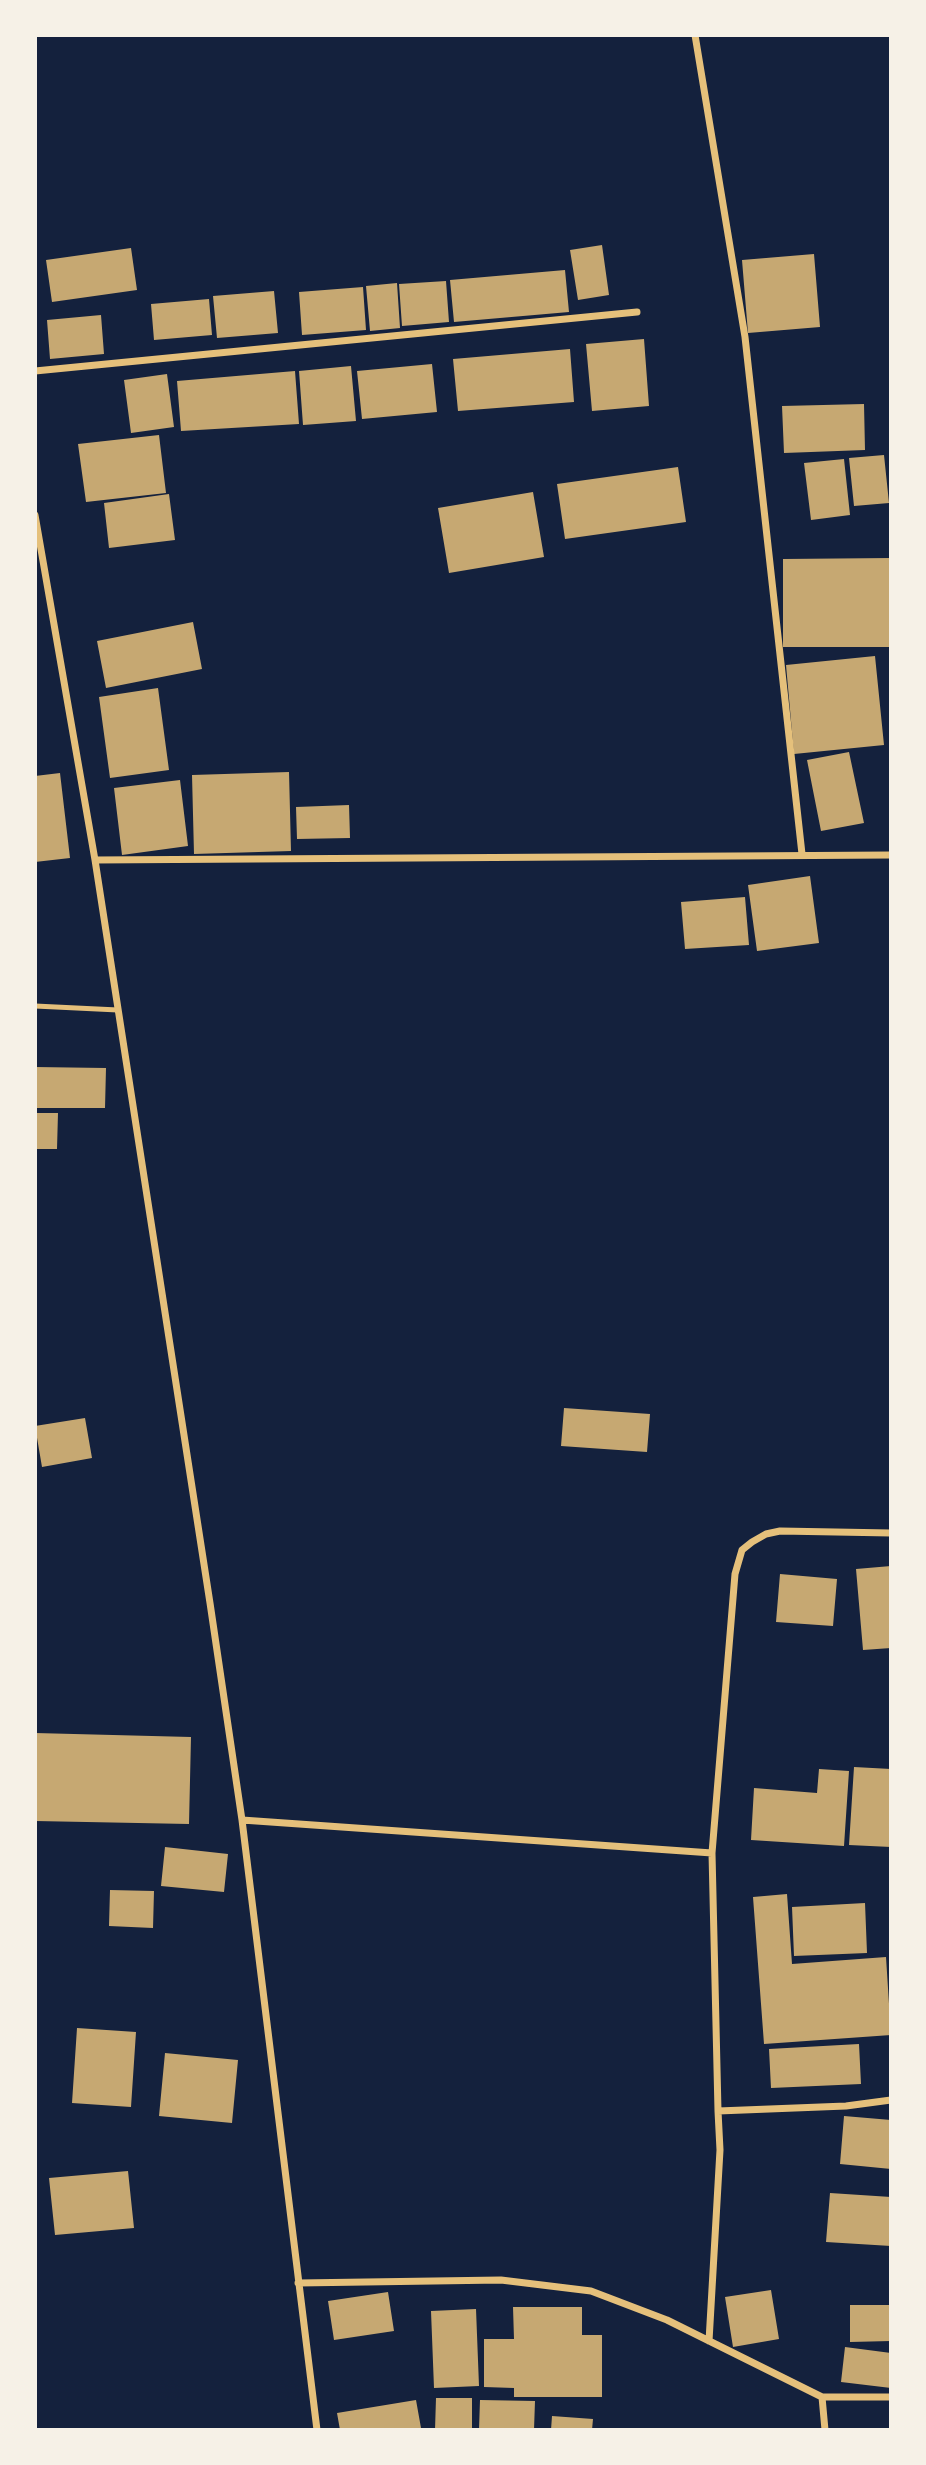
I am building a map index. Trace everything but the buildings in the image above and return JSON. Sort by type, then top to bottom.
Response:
[{"type":"street","points":[[695,35],[745,337],[802,854]]},
{"type":"street","points":[[35,371],[637,312]]},
{"type":"street","points":[[35,515],[95,860],[211,1603],[242,1820],[317,2430]]},
{"type":"street","points":[[95,860],[891,855]]},
{"type":"street","points":[[709,2341],[720,2150],[712,1853],[735,1574],[742,1550],[766,1534],[780,1531],[891,1533]]},
{"type":"street","points":[[242,1820],[712,1853]]},
{"type":"street","points":[[718,2111],[846,2106],[891,2099]]},
{"type":"street","points":[[298,2283],[501,2280],[591,2291],[667,2320],[822,2397],[891,2397]]},
{"type":"street","points":[[822,2397],[825,2430]]},
{"type":"lane","points":[[35,1006],[118,1010]]}]
